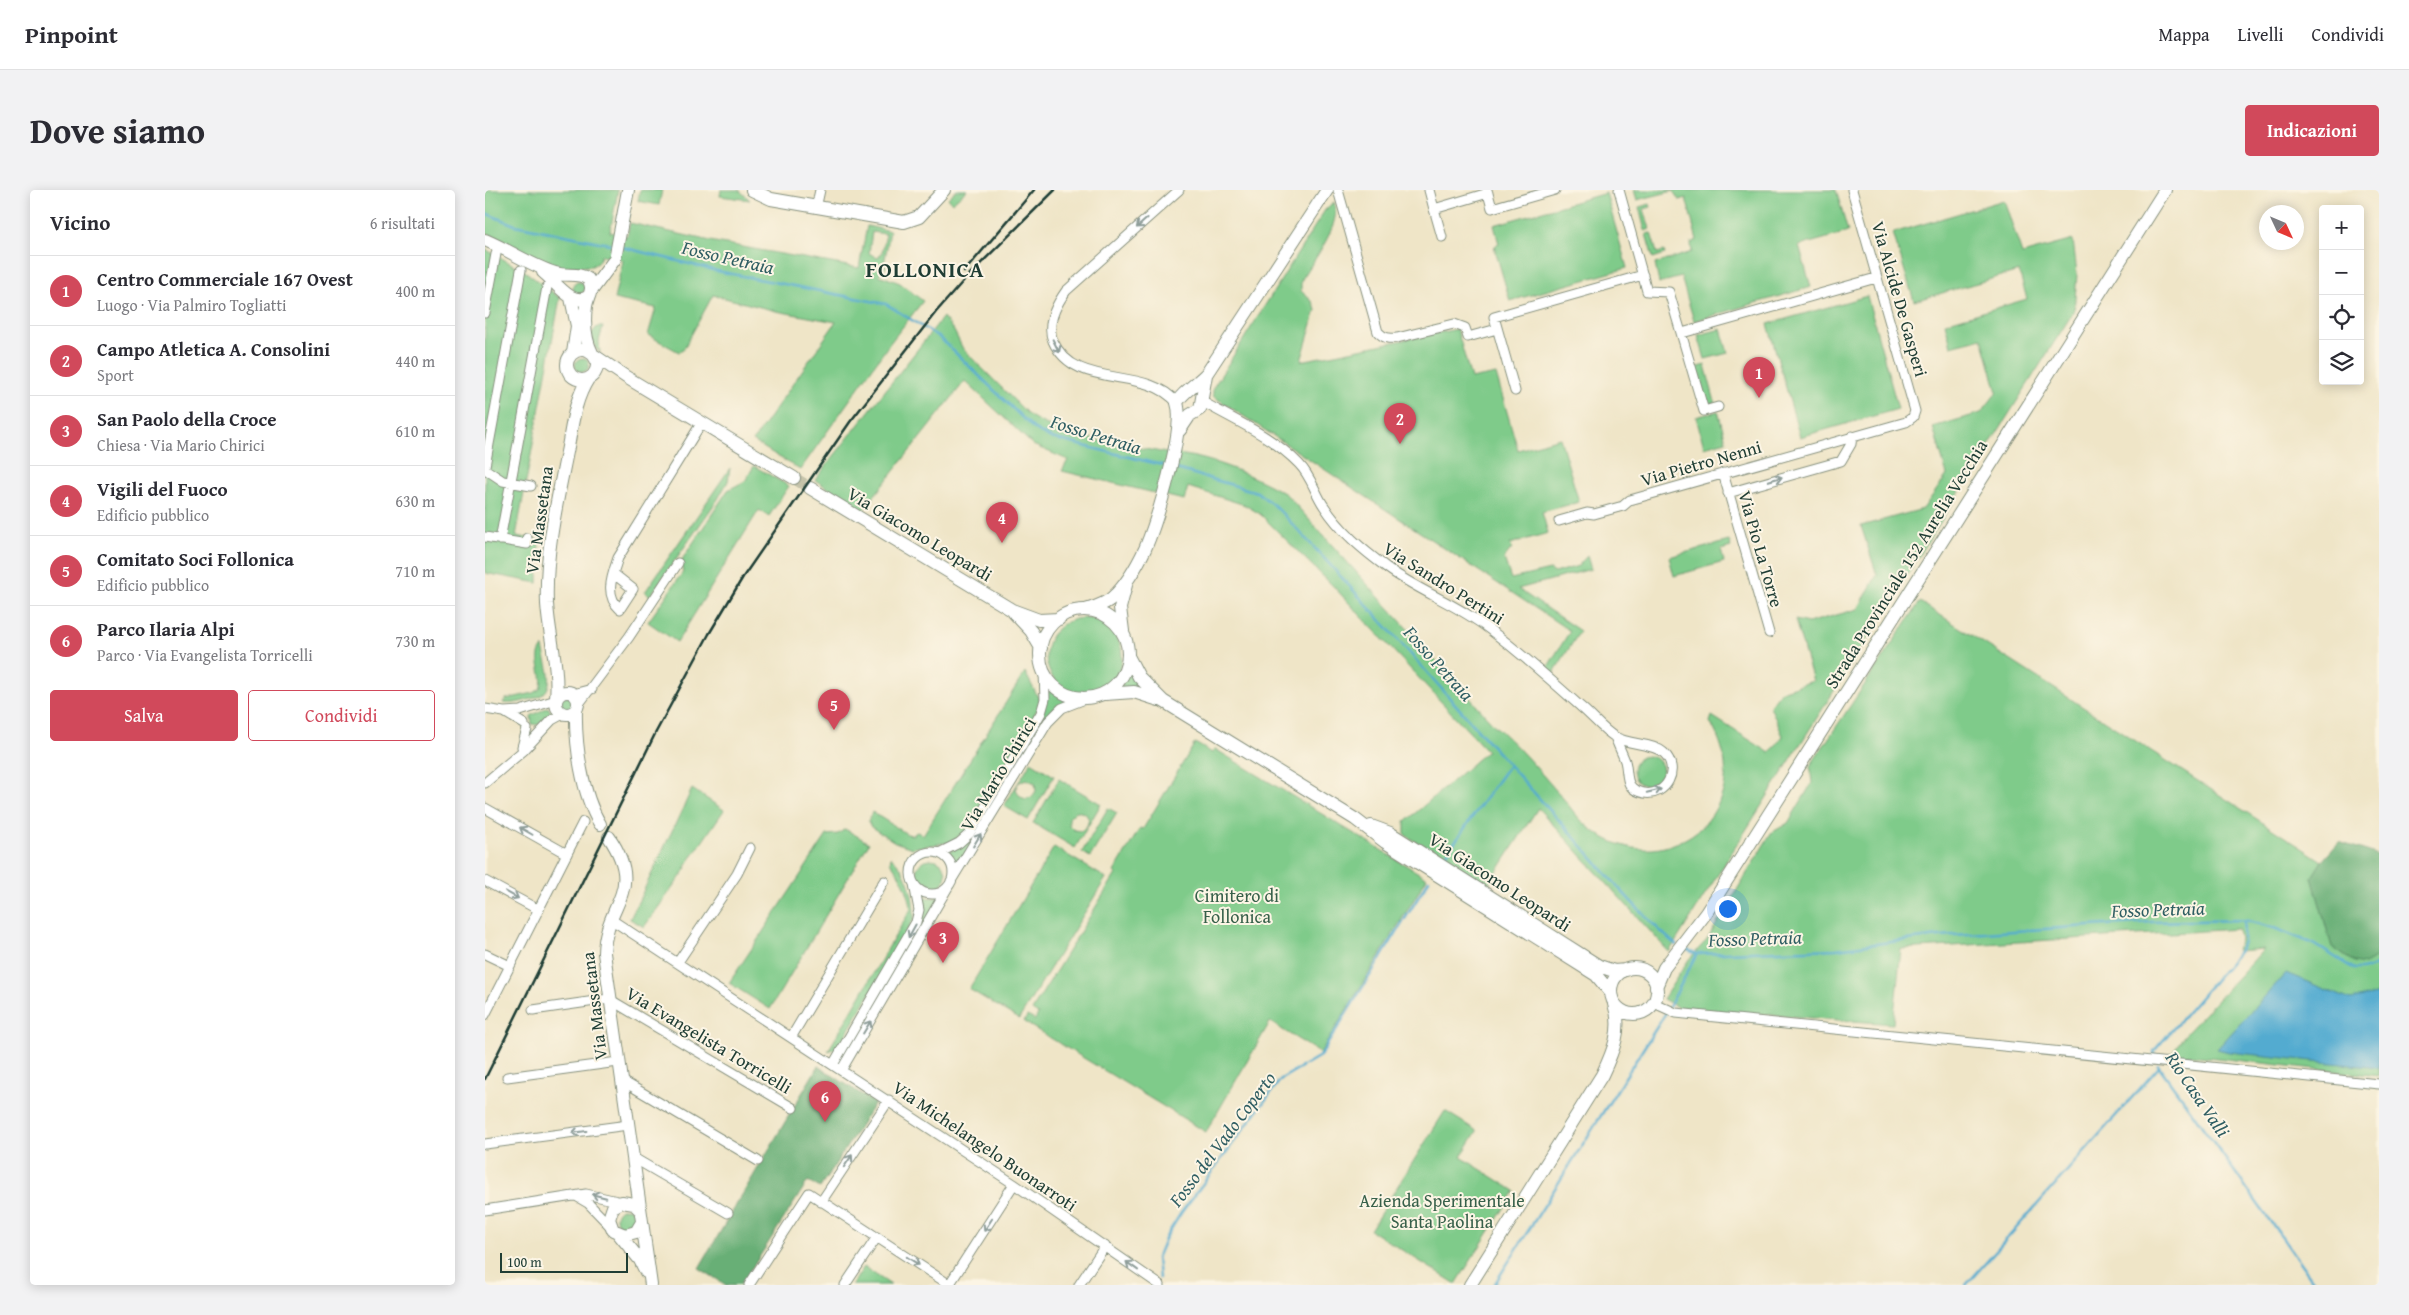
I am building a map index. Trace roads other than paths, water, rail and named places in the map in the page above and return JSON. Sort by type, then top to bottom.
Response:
[{"type":"main road","points":[[538,267],[569,295],[579,301],[590,293],[614,255],[628,190]]},
{"type":"main road","points":[[751,190],[771,200],[904,222],[919,216],[944,190]]},
{"type":"main road","points":[[1128,579],[1148,540],[1165,486],[1178,432],[1207,373],[1327,190]]},
{"type":"main road","name":"Strada Provinciale 152 Aurelia Vecchia","points":[[1657,1004],[1656,987],[1660,975],[1693,932],[2165,190]]},
{"type":"main road","points":[[485,240],[538,267],[561,275],[579,276],[590,282],[585,326],[597,367],[589,378]]},
{"type":"main road","points":[[614,255],[601,269],[568,281],[569,295],[577,326],[573,353],[567,364],[571,376],[579,380],[605,375],[626,377]]},
{"type":"main road","points":[[573,353],[583,350],[593,355],[626,377],[794,478]]},
{"type":"main road","points":[[1191,407],[1180,396],[1188,392],[1207,373]]},
{"type":"main road","name":"Via Massetana","points":[[571,376],[576,405]]},
{"type":"main road","name":"Via Massetana","points":[[589,378],[576,405],[553,526],[547,572],[548,621],[557,671],[571,705],[588,798],[600,824]]},
{"type":"main road","name":"Via Giacomo Leopardi","points":[[810,488],[1012,610],[1039,620],[1059,619],[1069,613],[1085,610],[1110,600],[1128,579]]},
{"type":"main road","name":"Via Giacomo Leopardi","points":[[1128,579],[1120,608],[1123,633],[1129,656],[1139,677],[1163,701],[1355,819],[1385,842],[1596,976],[1613,999]]},
{"type":"main road","name":"Via Giacomo Leopardi","points":[[1012,610],[1031,631],[1041,648],[1044,672]]},
{"type":"main road","points":[[1085,610],[1109,618],[1123,633]]},
{"type":"main road","points":[[1041,648],[1047,632],[1059,619]]},
{"type":"main road","name":"Via Giacomo Leopardi","points":[[1103,694],[1121,679],[1129,656]]},
{"type":"main road","name":"Via Massetana","points":[[556,700],[557,671]]},
{"type":"main road","points":[[1044,672],[1060,692],[1072,697],[1085,699]]},
{"type":"main road","points":[[556,700],[564,692],[571,705]]},
{"type":"main road","name":"Via Giacomo Leopardi","points":[[1085,699],[1103,694],[1134,692],[1163,701]]},
{"type":"main road","name":"Via Giacomo Leopardi","points":[[1355,819],[1390,833],[1599,966],[1614,970],[1626,970]]},
{"type":"main road","name":"Via Massetana","points":[[609,836],[621,858],[626,877],[623,894],[604,946],[609,999],[651,1283]]},
{"type":"main road","name":"Strada Provinciale 152 Aurelia Vecchia","points":[[1626,970],[1655,966],[1674,956]]},
{"type":"main road","points":[[1640,969],[1652,978],[1656,987]]},
{"type":"main road","points":[[1614,1047],[1619,1023],[1613,999],[1615,977],[1626,970]]},
{"type":"main road","points":[[1613,999],[1627,1014],[1644,1012]]},
{"type":"main road","points":[[1470,1285],[1586,1103],[1614,1047],[1629,1025],[1657,1004]]},
{"type":"main road","points":[[622,1202],[634,1204],[641,1216],[633,1234],[615,1230],[609,1219],[611,1210],[622,1202],[635,1179]]},
{"type":"main road","name":"Via Massetana","points":[[615,1230],[640,1260],[651,1283]]},
{"type":"street","points":[[816,208],[820,190]]},
{"type":"street","points":[[1179,190],[1066,291],[1057,305],[1051,330],[1058,351],[1067,362],[1081,370],[1146,383],[1165,391],[1191,407]]},
{"type":"street","points":[[1337,190],[1378,332],[1381,335],[1388,339],[1397,338],[1454,324],[1465,328],[1467,337],[1497,328]]},
{"type":"street","points":[[1429,190],[1442,237]]},
{"type":"street","points":[[1434,209],[1487,192],[1492,208],[1555,190]]},
{"type":"street","points":[[1619,190],[1647,291],[1669,292],[1704,411],[1718,407]]},
{"type":"street","name":"Via Alcide De Gasperi","points":[[1852,190],[1915,411],[1913,417]]},
{"type":"street","points":[[485,314],[496,254]]},
{"type":"street","points":[[521,270],[485,468],[496,478],[531,486]]},
{"type":"street","points":[[1515,391],[1494,317],[1643,274]]},
{"type":"street","points":[[1682,333],[1876,278]]},
{"type":"street","points":[[501,540],[547,287]]},
{"type":"street","name":"Via Sandro Pertini","points":[[1191,407],[1221,411],[1294,460],[1307,474],[1331,516],[1361,548],[1396,574],[1463,611],[1522,655],[1615,737],[1626,764],[1627,779],[1630,785],[1643,793],[1650,794],[1664,788],[1669,782],[1672,768],[1666,754],[1653,747],[1615,737]]},
{"type":"street","name":"Via Pietro Nenni","points":[[1559,521],[1623,506],[1630,500],[1906,422],[1913,417]]},
{"type":"street","points":[[614,574],[618,558],[702,422]]},
{"type":"street","name":"Via Pietro Nenni","points":[[1728,493],[1841,461],[1851,444],[1852,436]]},
{"type":"street","name":"Via Pio La Torre","points":[[1723,473],[1769,633]]},
{"type":"street","points":[[485,537],[527,544],[527,538]]},
{"type":"street","points":[[485,783],[518,755],[551,720],[592,689],[678,563]]},
{"type":"street","name":"Via Mario Chirici","points":[[833,1064],[916,922],[919,910],[911,873],[916,860],[927,853],[939,853],[959,843],[969,834],[1037,720],[1045,699],[1044,672]]},
{"type":"street","name":"Via Mario Chirici","points":[[842,1069],[950,884],[1048,722],[1062,708],[1085,699]]},
{"type":"street","points":[[485,709],[505,712],[529,709],[556,700]]},
{"type":"street","points":[[518,755],[524,744],[526,726],[523,716],[529,709]]},
{"type":"street","points":[[505,712],[526,726],[541,731]]},
{"type":"street","points":[[485,808],[567,854]]},
{"type":"street","points":[[485,1015],[583,822]]},
{"type":"street","points":[[679,962],[737,874],[750,848]]},
{"type":"street","points":[[914,884],[919,890],[930,894],[938,894],[950,884],[951,864],[939,853]]},
{"type":"street","points":[[485,880],[539,910]]},
{"type":"street","points":[[792,1036],[884,881]]},
{"type":"street","name":"Via Michelangelo Buonarroti","points":[[612,920],[889,1100],[1160,1285]]},
{"type":"street","points":[[485,954],[510,966]]},
{"type":"street","points":[[533,1010],[609,999]]},
{"type":"street","name":"Via Evangelista Torricelli","points":[[609,999],[793,1108]]},
{"type":"street","points":[[1657,1004],[1676,1013],[2379,1084]]},
{"type":"street","points":[[507,1077],[619,1062]]},
{"type":"street","points":[[621,1080],[759,1161]]},
{"type":"street","points":[[821,1202],[889,1100]]},
{"type":"street","points":[[485,1144],[628,1125]]},
{"type":"street","points":[[632,1157],[728,1213]]},
{"type":"street","points":[[749,1285],[809,1193],[949,1285],[1014,1184]]},
{"type":"street","points":[[485,1210],[593,1194],[622,1202]]},
{"type":"street","points":[[576,1196],[588,1203],[615,1230]]},
{"type":"street","points":[[845,1285],[877,1237]]},
{"type":"street","points":[[1079,1285],[1105,1246]]},
{"type":"water","points":[[2286,973],[2351,1000],[2379,993],[2379,1068],[2229,1052],[2217,1049]]},
{"type":"waterway","name":"Fosso Petraia","points":[[485,213],[515,225],[614,245]]},
{"type":"waterway","name":"Fosso Petraia","points":[[622,247],[717,271],[886,304],[939,337],[1033,428],[1051,438],[1166,466]]},
{"type":"waterway","name":"Fosso Petraia","points":[[1173,468],[1257,492],[1276,507],[1383,623],[1629,899],[1676,945]]},
{"type":"waterway","name":"Fosso del Vado Coperto","points":[[1445,856],[1509,765]]},
{"type":"waterway","name":"Fosso del Vado Coperto","points":[[1159,1278],[1157,1258],[1166,1237],[1181,1213],[1281,1079],[1320,1056],[1429,880]]},
{"type":"waterway","name":"Fosso Petraia","points":[[1683,948],[1697,954],[1836,949],[1939,936],[2152,922],[2244,920],[2274,928],[2314,944],[2354,969],[2367,969],[2379,964]]},
{"type":"waterway","name":"Rio Casa Valli","points":[[2155,1058],[2154,1051],[2240,951],[2243,941],[2244,920]]},
{"type":"waterway","points":[[1669,1007],[1697,954]]},
{"type":"waterway","points":[[1494,1285],[1667,1011]]},
{"type":"waterway","name":"Rio Casa Valli","points":[[2158,1065],[2316,1285]]},
{"type":"waterway","points":[[1966,1285],[2159,1067]]},
{"type":"tunnel","points":[[794,478],[810,488]]},
{"type":"railway","points":[[964,272],[1034,190]]},
{"type":"railway","points":[[485,1079],[656,732],[709,634],[743,577],[850,422],[936,312],[966,278],[1055,190]]},
{"type":"place","name":"Centro Commerciale 167 Ovest","points":[[1759,398]]},
{"type":"place","name":"Campo Atletica A. Consolini","points":[[1400,444]]},
{"type":"place","name":"Vigili del Fuoco","points":[[1002,543]]},
{"type":"place","name":"Comitato Soci Follonica","points":[[834,730]]},
{"type":"place","name":"San Paolo della Croce","points":[[943,963]]},
{"type":"place","name":"Parco Ilaria Alpi","points":[[825,1122]]},
{"type":"district","name":"FOLLONICA","points":[[925,269]]},
{"type":"park label","name":"Cimitero di Follonica","points":[[1237,905]]},
{"type":"park label","name":"Azienda Sperimentale Santa Paolina","points":[[1442,1210]]}]
